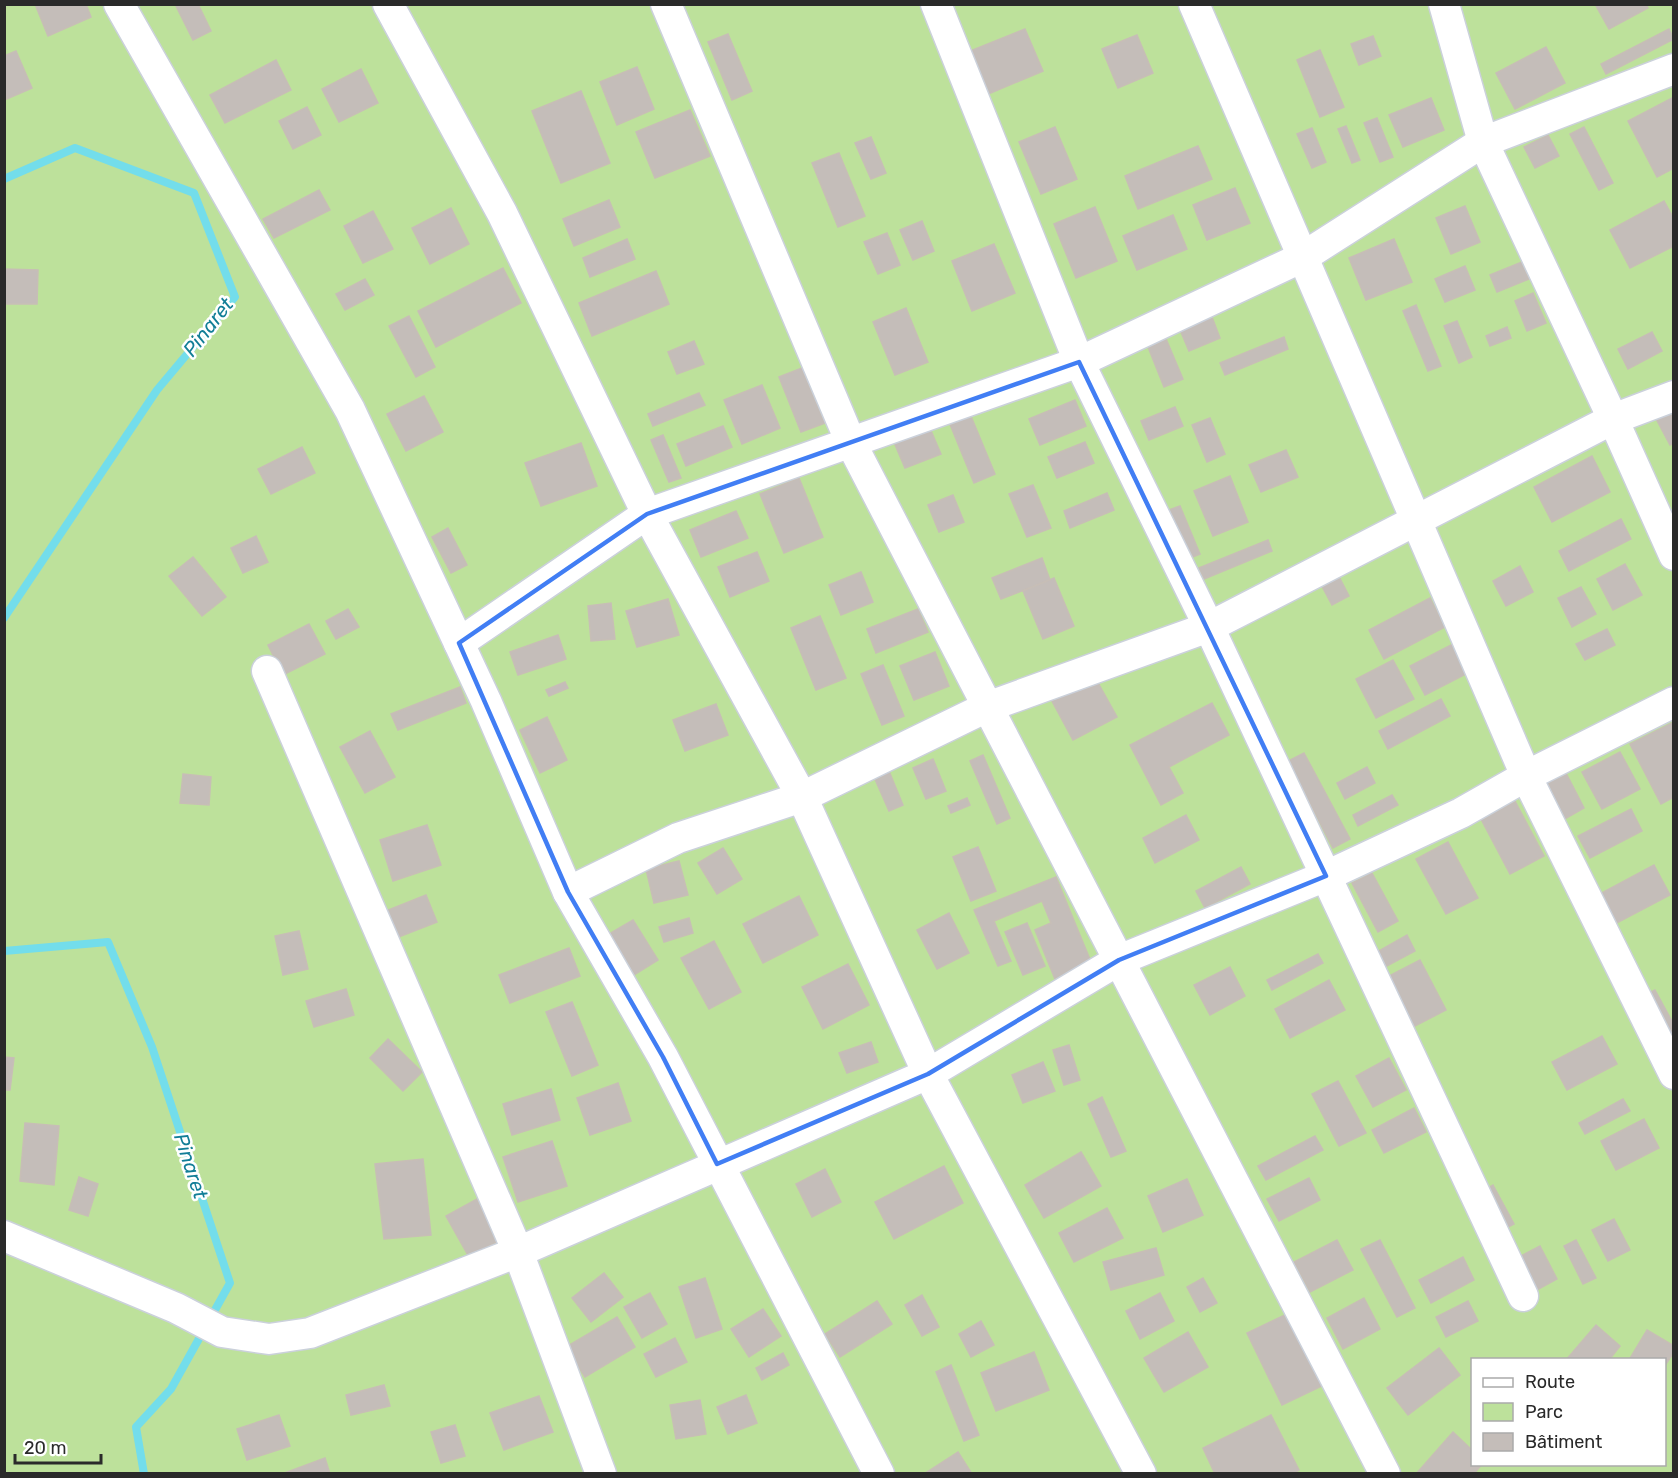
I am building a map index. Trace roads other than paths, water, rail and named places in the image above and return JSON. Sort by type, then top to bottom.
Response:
[{"type":"street","points":[[119,4],[350,410],[459,643],[568,892],[663,1057],[879,1473]]},
{"type":"street","points":[[388,4],[502,213],[647,514],[802,797],[928,1074],[1141,1473]]},
{"type":"street","points":[[666,4],[851,443],[1385,1473]]},
{"type":"street","points":[[936,4],[1079,362],[1209,627],[1523,1296]]},
{"type":"street","points":[[1194,4],[1526,776],[1674,1074]]},
{"type":"street","points":[[1444,4],[1484,142],[1613,418],[1674,555]]},
{"type":"street","points":[[459,643],[647,514],[1079,362],[1303,257],[1484,142],[1674,69]]},
{"type":"street","points":[[568,892],[678,838],[802,797],[987,707],[1209,627],[1613,418],[1674,396]]},
{"type":"street","points":[[267,671],[518,1252],[601,1473]]},
{"type":"street","points":[[4,1236],[176,1308],[222,1332],[269,1339],[310,1333],[518,1252],[928,1074],[1119,960],[1326,876],[1461,813],[1526,776],[1674,702]]},
{"type":"waterway","name":"Pinaret","points":[[4,179],[75,148],[194,193],[235,297],[157,390],[4,618]]},
{"type":"waterway","name":"Pinaret","points":[[4,951],[108,942],[152,1047],[230,1283],[171,1389],[136,1427],[144,1474]]}]
